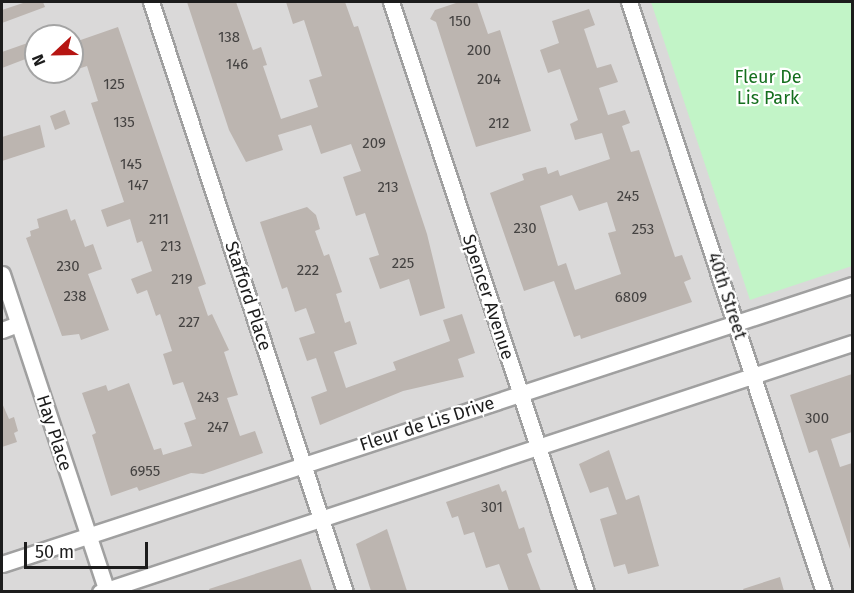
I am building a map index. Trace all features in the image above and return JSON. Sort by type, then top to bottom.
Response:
[{"type":"street","name":"Stafford Place","points":[[151,2],[345,591]]},
{"type":"street","name":"Spencer Avenue","points":[[391,2],[586,591]]},
{"type":"street","name":"40th Street","points":[[629,2],[824,591]]},
{"type":"street","name":"Hay Place","points":[[2,274],[104,591]]},
{"type":"street","name":"Fleur de Lis Drive","points":[[2,564],[852,285]]},
{"type":"street","points":[[2,330],[18,324]]},
{"type":"street","points":[[104,591],[537,445],[852,343]]},
{"type":"shaded area","points":[[2,2],[852,2],[852,591],[2,591]]},
{"type":"green space","name":"Fleur De Lis Park","points":[[651,2],[852,2],[852,266],[750,300]]},
{"type":"building","points":[[26,2],[43,2],[45,7],[2,23],[2,10]]},
{"type":"building","points":[[187,2],[236,2],[253,50],[261,47],[267,65],[263,66],[281,119],[318,107],[309,80],[322,76],[304,20],[293,24],[286,2],[345,2],[354,27],[358,26],[427,234],[445,308],[420,316],[409,279],[380,289],[369,258],[379,255],[365,213],[356,216],[343,177],[361,171],[351,144],[321,154],[311,125],[278,135],[283,150],[246,162],[229,130]]},
{"type":"building","points":[[459,2],[477,2],[488,34],[500,30],[531,131],[476,147],[436,22],[430,19],[435,10]]},
{"type":"building","points":[[589,9],[595,25],[584,29],[597,68],[611,64],[618,82],[599,88],[608,115],[625,110],[630,123],[622,126],[631,152],[639,150],[675,257],[682,255],[691,279],[684,282],[692,302],[581,339],[580,335],[574,337],[554,281],[524,291],[490,193],[524,180],[522,174],[537,169],[546,167],[548,174],[558,170],[560,176],[610,159],[602,133],[575,140],[570,124],[578,120],[560,69],[548,73],[540,50],[559,43],[552,21]],"holes":[[[572,195],[579,211],[607,202],[616,231],[608,233],[621,274],[575,290],[566,263],[558,266],[540,206]]]},
{"type":"building","points":[[118,27],[206,284],[198,287],[208,316],[212,314],[229,350],[224,352],[238,395],[227,398],[240,436],[255,431],[263,453],[203,474],[191,473],[139,491],[137,487],[111,496],[92,435],[96,433],[82,393],[106,385],[108,391],[129,383],[154,450],[161,448],[163,455],[192,446],[184,423],[196,419],[183,382],[173,385],[163,354],[172,351],[160,314],[156,316],[147,290],[137,294],[131,279],[152,271],[142,241],[137,243],[130,219],[107,227],[101,210],[124,202],[91,103],[98,101],[87,66],[84,67],[84,39]]},
{"type":"building","points":[[24,44],[24,60],[2,68],[2,52]]},
{"type":"building","points":[[65,110],[70,124],[55,130],[50,116]]},
{"type":"building","points":[[40,125],[45,147],[2,161],[2,137]]},
{"type":"building","points":[[307,207],[316,215],[320,229],[315,231],[324,256],[329,254],[342,292],[336,294],[345,323],[350,321],[357,344],[334,352],[346,388],[396,370],[393,362],[450,341],[443,320],[462,314],[475,353],[458,359],[464,377],[403,391],[320,425],[311,397],[327,391],[316,358],[307,361],[299,338],[315,333],[306,308],[295,312],[287,287],[282,289],[260,222]]},
{"type":"building","points":[[67,209],[71,221],[75,219],[85,247],[93,244],[102,269],[88,274],[109,330],[81,340],[79,334],[62,336],[26,238],[31,236],[30,231],[39,228],[37,219]]},
{"type":"building","points":[[852,374],[852,432],[831,439],[840,467],[852,463],[850,549],[817,450],[809,453],[790,395]]},
{"type":"building","points":[[2,403],[9,419],[14,417],[18,431],[14,433],[17,442],[2,447]]},
{"type":"building","points":[[609,450],[626,500],[639,495],[659,566],[628,574],[625,564],[614,567],[600,519],[617,514],[608,487],[590,493],[579,464]]},
{"type":"building","points":[[499,484],[502,492],[506,490],[519,529],[524,527],[532,552],[527,554],[541,591],[509,591],[499,564],[486,568],[474,532],[464,535],[458,516],[452,518],[446,502]]},
{"type":"building","points":[[387,529],[407,591],[371,591],[356,544]]},
{"type":"building","points":[[301,559],[312,591],[210,591],[209,589]]},
{"type":"building","points":[[780,577],[784,591],[744,591],[743,589]]}]
